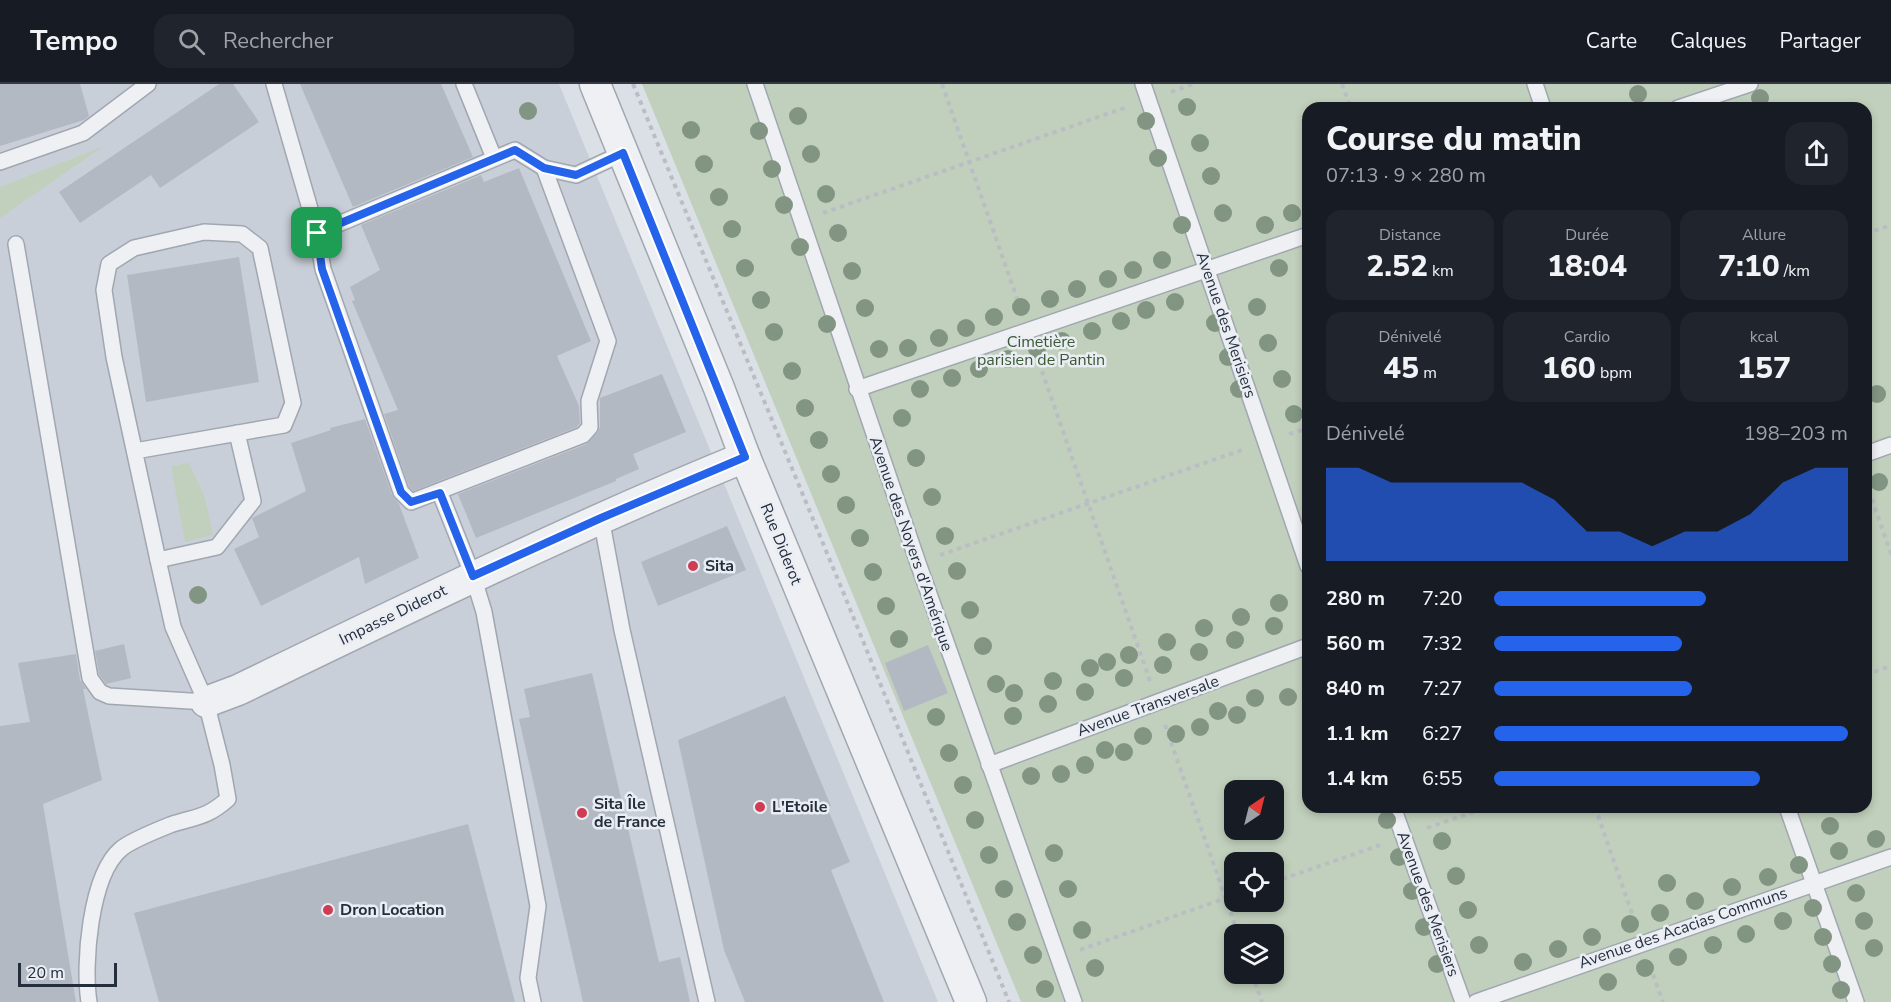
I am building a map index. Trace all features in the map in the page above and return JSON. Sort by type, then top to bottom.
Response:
[{"type":"street","name":"Rue Diderot","points":[[595,84],[745,457],[971,1002]]},
{"type":"street","name":"Impasse Diderot","points":[[206,702],[238,690],[473,576],[601,518],[745,457]]},
{"type":"lane","points":[[0,162],[83,133],[148,84]]},
{"type":"lane","points":[[274,84],[317,233],[322,269],[401,492],[411,502],[440,493],[583,435],[590,427],[589,401],[608,341],[544,168]]},
{"type":"lane","points":[[464,84],[494,158]]},
{"type":"lane","name":"Avenue des Noyers d'Amérique","points":[[755,84],[857,389],[988,765],[1074,1002]]},
{"type":"lane","name":"Avenue des Merisiers","points":[[1143,84],[1302,548]]},
{"type":"lane","points":[[1535,84],[1541,102]]},
{"type":"lane","points":[[1696,102],[1750,84]]},
{"type":"lane","points":[[317,233],[515,150],[544,168],[576,175],[623,153]]},
{"type":"lane","points":[[89,1002],[89,927],[102,875],[121,849],[171,825],[212,813],[228,799],[206,702],[173,627],[158,560],[114,357],[104,290],[109,264],[134,248],[204,232],[242,234],[260,248],[293,403],[284,425],[135,451]]},
{"type":"lane","points":[[857,389],[1302,237]]},
{"type":"lane","points":[[16,244],[90,678],[100,692],[109,696],[206,702]]},
{"type":"lane","points":[[158,560],[217,547],[253,501],[237,433]]},
{"type":"lane","points":[[1872,452],[1891,445]]},
{"type":"lane","points":[[440,493],[473,576],[484,612],[538,906],[528,978],[533,1002]]},
{"type":"lane","points":[[601,518],[622,630],[707,1002]]},
{"type":"lane","name":"Avenue Transversale","points":[[988,765],[1302,648]]},
{"type":"lane","name":"Avenue des Merisiers","points":[[1395,813],[1463,1002]]},
{"type":"lane","points":[[1789,813],[1856,1002]]},
{"type":"lane","name":"Avenue des Acacias Communs","points":[[1476,1002],[1891,856]]},
{"type":"path","points":[[633,84],[846,599],[1009,1002]]},
{"type":"path","points":[[942,84],[1224,892]]},
{"type":"path","points":[[801,220],[1193,84]]},
{"type":"path","points":[[1342,84],[1349,102]]},
{"type":"path","points":[[1872,232],[1891,225]]},
{"type":"path","points":[[918,563],[1302,430]]},
{"type":"path","points":[[1872,499],[1891,554]]},
{"type":"path","points":[[1872,673],[1891,666]]},
{"type":"path","points":[[1596,813],[1663,1002]]},
{"type":"path","points":[[1058,957],[1224,899]]},
{"type":"path","points":[[1256,984],[1262,1002]]},
{"type":"shaded area","points":[[0,84],[559,84],[938,1002],[0,1002]]},
{"type":"green space","name":"Cimetière parisien de Pantin","points":[[642,84],[1891,84],[1891,1002],[1021,1002]]},
{"type":"green space","points":[[104,146],[0,218],[0,187]]},
{"type":"green space","points":[[189,463],[205,498],[213,535],[185,542],[171,466]]},
{"type":"building","points":[[0,84],[80,84],[89,116],[84,120],[0,146]]},
{"type":"building","points":[[219,84],[233,84],[259,122],[160,188],[151,175],[80,223],[59,192]]},
{"type":"building","points":[[300,84],[441,84],[473,157],[353,207]]},
{"type":"building","points":[[519,168],[591,341],[557,356],[579,406],[580,423],[577,427],[413,491],[409,487],[384,414],[398,410],[352,301],[355,300],[350,287],[380,270],[361,225],[481,175],[484,182]]},
{"type":"building","points":[[239,257],[259,382],[146,402],[127,275]]},
{"type":"building","points":[[662,374],[686,432],[633,454],[639,469],[616,481],[476,538],[458,494],[587,444],[600,427],[600,398]]},
{"type":"building","points":[[365,419],[392,495],[399,504],[419,558],[365,584],[359,557],[261,606],[234,549],[259,537],[252,518],[306,491],[291,443],[331,430],[330,428]]},
{"type":"building","name":"Sita","points":[[727,526],[746,570],[658,606],[641,562]]},
{"type":"building","points":[[124,644],[131,678],[106,684],[99,674],[95,651]]},
{"type":"building","points":[[928,645],[948,693],[904,711],[885,663]]},
{"type":"building","points":[[76,654],[80,680],[86,689],[83,689],[102,780],[43,804],[76,1002],[0,1002],[0,726],[30,722],[18,663]]},
{"type":"building","points":[[592,673],[659,962],[680,957],[690,1002],[583,1002],[519,719],[530,717],[524,689]]},
{"type":"building","name":"L'Etoile","points":[[785,696],[831,806],[827,807],[850,862],[831,870],[884,1002],[745,1002],[724,950],[678,740]]},
{"type":"building","name":"Dron Location","points":[[468,824],[515,1002],[159,1002],[134,913]]},
{"type":"place","name":"Sita","points":[[693,566]]},
{"type":"place","name":"L'Etoile","points":[[760,807]]},
{"type":"place","name":"Sita Île de France","points":[[582,813]]},
{"type":"place","name":"Dron Location","points":[[328,910]]},
{"type":"route","points":[[515,150],[544,168],[576,175],[623,153],[720,388],[745,457],[601,518],[473,576],[440,493],[411,502],[401,492],[322,269],[317,233],[515,150]]}]
